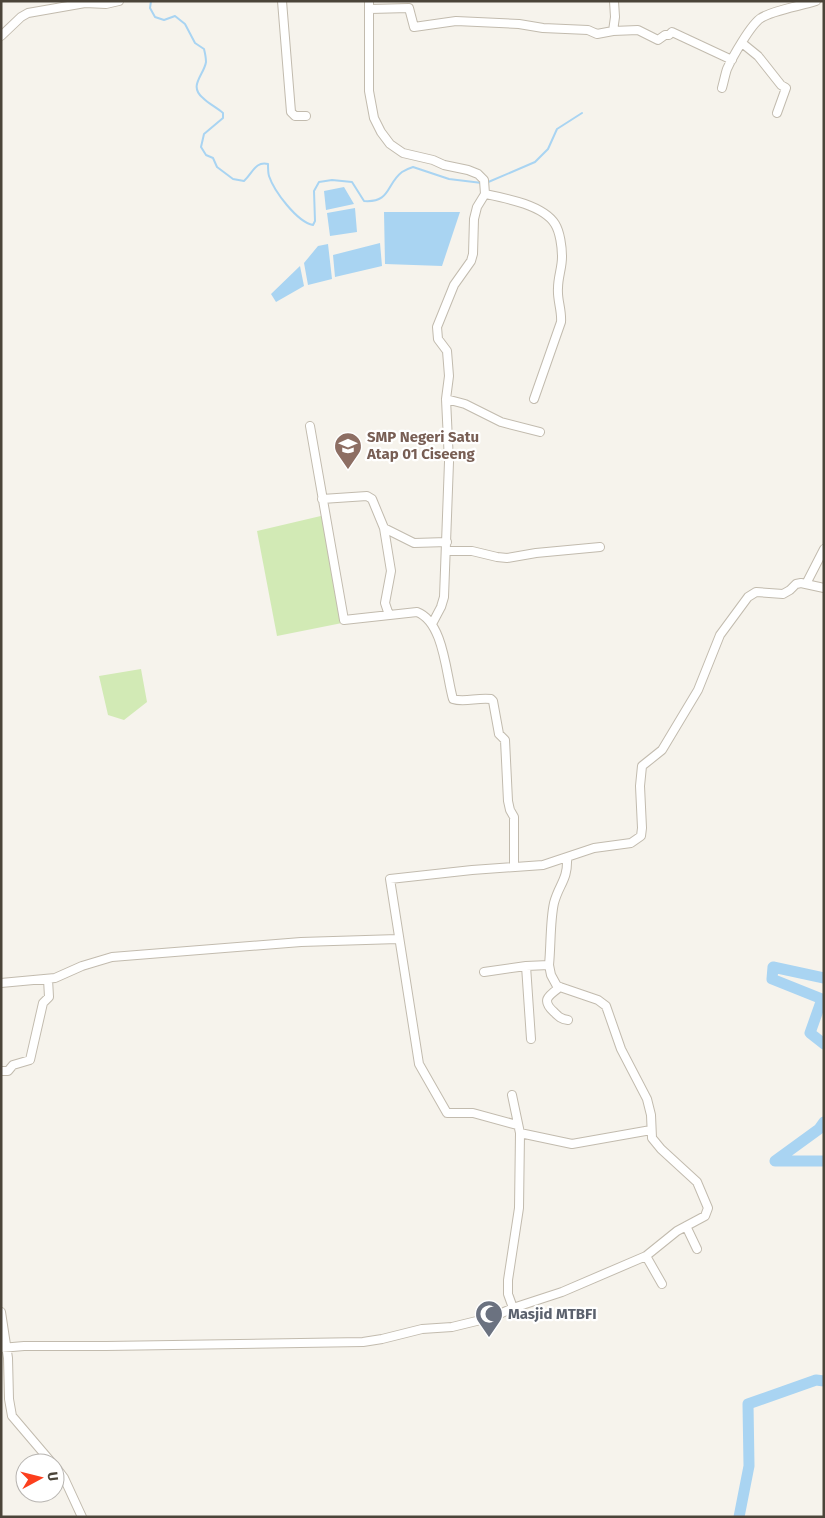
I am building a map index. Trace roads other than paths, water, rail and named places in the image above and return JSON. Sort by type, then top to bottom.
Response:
[{"type":"street","points":[[1,36],[28,13],[85,2],[106,4],[119,1]]},
{"type":"street","points":[[282,1],[291,112],[295,116],[306,116]]},
{"type":"street","points":[[613,31],[615,17],[614,1]]},
{"type":"street","points":[[722,88],[726,72],[732,60],[756,21],[816,1]]},
{"type":"street","points":[[432,624],[443,602],[447,542],[449,456],[446,399],[449,376],[448,356],[445,347],[438,339],[437,328],[454,285],[471,261],[474,248],[476,212],[485,193],[484,180],[478,174],[468,170],[444,165],[403,152],[390,144],[381,132],[374,118],[369,91],[369,5],[409,8],[414,27],[460,21],[588,30],[597,34],[638,30],[658,40],[672,32],[732,60]]},
{"type":"street","points":[[742,44],[758,56],[781,85],[786,88],[777,113]]},
{"type":"street","points":[[485,193],[543,212],[553,221],[558,232],[562,259],[558,288],[561,322],[534,399]]},
{"type":"street","points":[[446,399],[465,404],[501,422],[540,432]]},
{"type":"street","points":[[310,426],[344,620],[417,612],[424,615],[432,624],[445,660],[453,699],[486,698],[493,701],[499,734],[505,740],[508,801],[514,817],[514,868]]},
{"type":"street","points":[[322,499],[367,496],[372,499],[384,528],[391,571],[385,603],[389,616]]},
{"type":"street","points":[[384,528],[414,543],[447,542]]},
{"type":"street","points":[[446,552],[472,551],[507,558],[536,553],[600,547]]},
{"type":"street","points":[[806,584],[824,549]]},
{"type":"street","points":[[651,1130],[572,1144],[518,1129],[474,1113],[447,1113],[419,1064],[390,879],[543,865],[594,848],[631,843],[641,836],[640,778],[642,766],[662,750],[701,684],[720,636],[752,594],[760,592],[777,595],[783,594],[796,584],[824,588]]},
{"type":"street","points":[[4,1348],[24,1346],[363,1342],[422,1329],[452,1327],[493,1317],[513,1308],[562,1292],[646,1256],[677,1231],[705,1216],[708,1208],[700,1186],[654,1142],[648,1100],[621,1049],[606,1006],[598,1000],[557,986],[551,975],[549,965],[554,902],[568,869],[567,858]]},
{"type":"street","points":[[1,983],[48,979],[112,957],[301,942],[398,939]]},
{"type":"street","points":[[484,972],[549,965]]},
{"type":"street","points":[[526,966],[531,1039]]},
{"type":"street","points":[[1,1071],[8,1071],[13,1065],[30,1060],[43,1004],[49,997],[48,979]]},
{"type":"street","points":[[560,987],[550,995],[547,1003],[549,1008],[560,1018],[568,1020]]},
{"type":"street","points":[[512,1095],[518,1129],[519,1208],[508,1280],[508,1294],[513,1308]]},
{"type":"street","points":[[686,1226],[697,1249]]},
{"type":"street","points":[[646,1256],[662,1284]]},
{"type":"street","points":[[1,1312],[12,1416],[43,1453]]},
{"type":"street","points":[[65,1480],[82,1517]]},
{"type":"water","points":[[344,187],[354,204],[326,210],[324,191]]},
{"type":"water","points":[[355,208],[357,232],[330,236],[327,213]]},
{"type":"water","points":[[384,212],[460,212],[442,266],[385,264]]},
{"type":"water","points":[[380,243],[382,266],[335,277],[333,255]]},
{"type":"water","points":[[328,244],[332,279],[308,285],[304,263],[318,246]]},
{"type":"water","points":[[300,266],[304,286],[276,302],[271,294]]},
{"type":"waterway","points":[[151,1],[150,8],[155,17],[164,20],[175,16],[185,24],[195,43],[204,49],[206,62],[198,80],[197,89],[205,100],[223,113],[223,118],[204,134],[201,147],[206,155],[213,158],[217,167],[233,179],[244,181],[257,166],[268,164],[269,176],[276,190],[293,212],[307,223],[313,225],[315,221],[314,191],[319,182],[332,180],[352,182],[364,201],[373,201],[384,196],[397,177],[403,171],[413,167],[449,179],[482,183]]},
{"type":"waterway","points":[[486,183],[535,162],[548,149],[557,129],[582,113]]},
{"type":"waterway","points":[[824,978],[773,967],[772,979],[822,999],[810,1033],[824,1044]]},
{"type":"waterway","points":[[824,1122],[819,1129],[775,1161],[824,1161]]},
{"type":"waterway","points":[[739,1517],[749,1466],[748,1404],[816,1380],[824,1381]]},
{"type":"place","name":"SMP Negeri Satu Atap 01 Ciseeng","points":[[348,470]]},
{"type":"place","name":"Masjid MTBFI","points":[[489,1338]]}]
